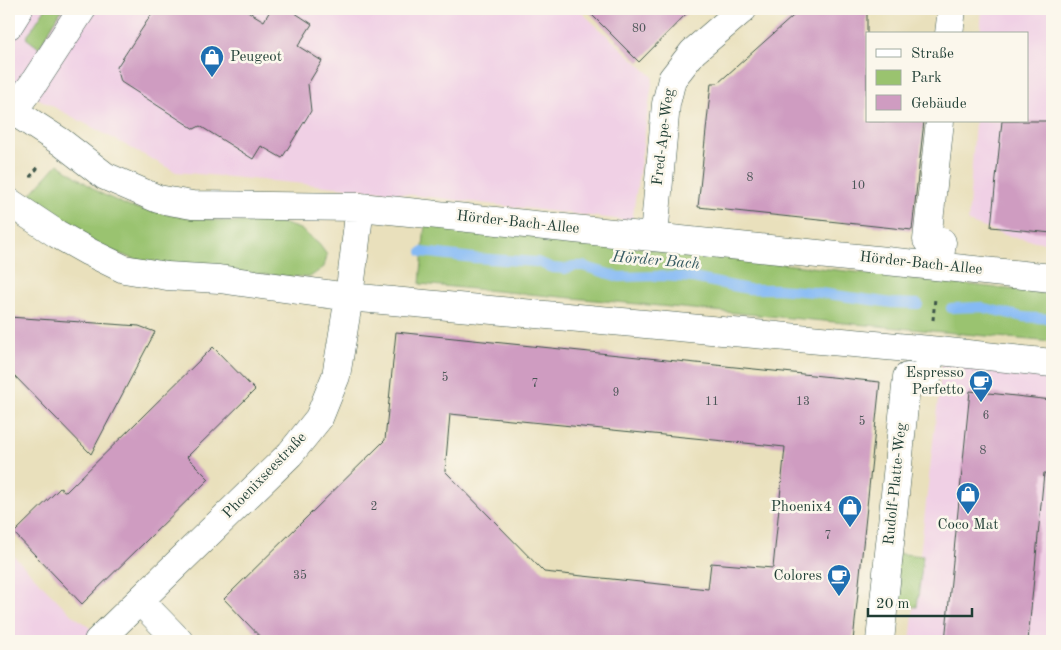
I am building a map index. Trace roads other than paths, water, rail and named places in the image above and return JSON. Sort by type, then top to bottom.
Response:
[{"type":"street","points":[[9,25],[18,9]]},
{"type":"street","points":[[10,113],[33,84],[82,9]]},
{"type":"street","name":"Fred-Ape-Weg","points":[[654,236],[666,104],[672,79],[694,52],[744,9]]},
{"type":"street","points":[[949,32],[952,9]]},
{"type":"street","name":"Hörder-Bach-Allee","points":[[10,113],[61,142],[105,176],[158,199],[192,205],[360,207],[654,236],[937,279],[1052,278]]},
{"type":"street","points":[[937,279],[942,242],[927,240],[940,122]]},
{"type":"street","points":[[17,192],[57,234],[88,252],[124,269],[167,276],[219,279],[349,297],[930,350],[1052,363]]},
{"type":"street","name":"Phoenixseestraße","points":[[98,641],[290,454],[319,418],[336,376],[349,297],[360,207]]},
{"type":"street","name":"Rudolf-Platte-Weg","points":[[880,641],[907,377],[927,379],[930,350]]},
{"type":"street","points":[[140,601],[179,641]]},
{"type":"waterway","name":"Hörder Bach","points":[[422,252],[537,262],[553,268],[565,269],[573,266],[583,266],[619,277],[660,276],[693,278],[748,289],[813,292],[892,303],[918,304]]},
{"type":"waterway","name":"Hörder Bach","points":[[951,308],[980,307],[1023,317],[1052,319]]},
{"type":"place","name":"Peugeot","points":[[212,78]]},
{"type":"place","name":"Espresso Perfetto","points":[[981,403]]},
{"type":"place","name":"Coco Mat","points":[[968,515]]},
{"type":"place","name":"Phoenix4","points":[[850,528]]},
{"type":"place","name":"Colores","points":[[839,597]]}]
